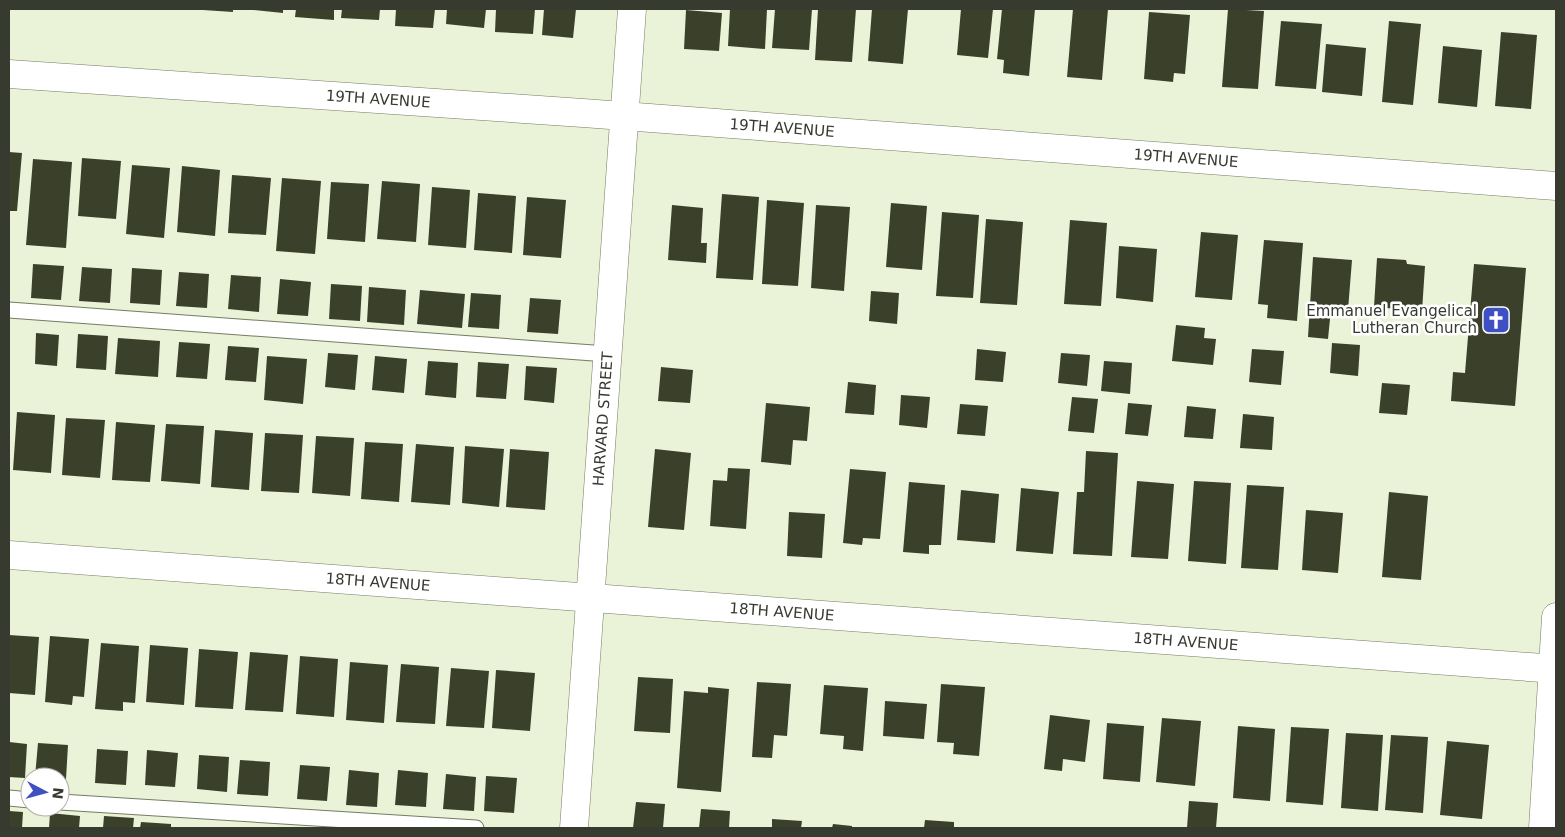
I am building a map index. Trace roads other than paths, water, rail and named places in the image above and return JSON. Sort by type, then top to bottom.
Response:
[{"type":"street","name":"HARVARD STREET","points":[[574,828],[632,9]]},
{"type":"street","name":"19TH AVENUE","points":[[9,74],[624,116],[1556,186]]},
{"type":"street","name":"18TH AVENUE","points":[[9,555],[1555,669]]},
{"type":"street","points":[[1543,828],[1555,669],[1556,617]]},
{"type":"lane","points":[[9,310],[607,354]]},
{"type":"lane","points":[[70,803],[476,828]]},
{"type":"place","name":"Emmanuel Evangelical Lutheran Church","points":[[1496,320]]}]
